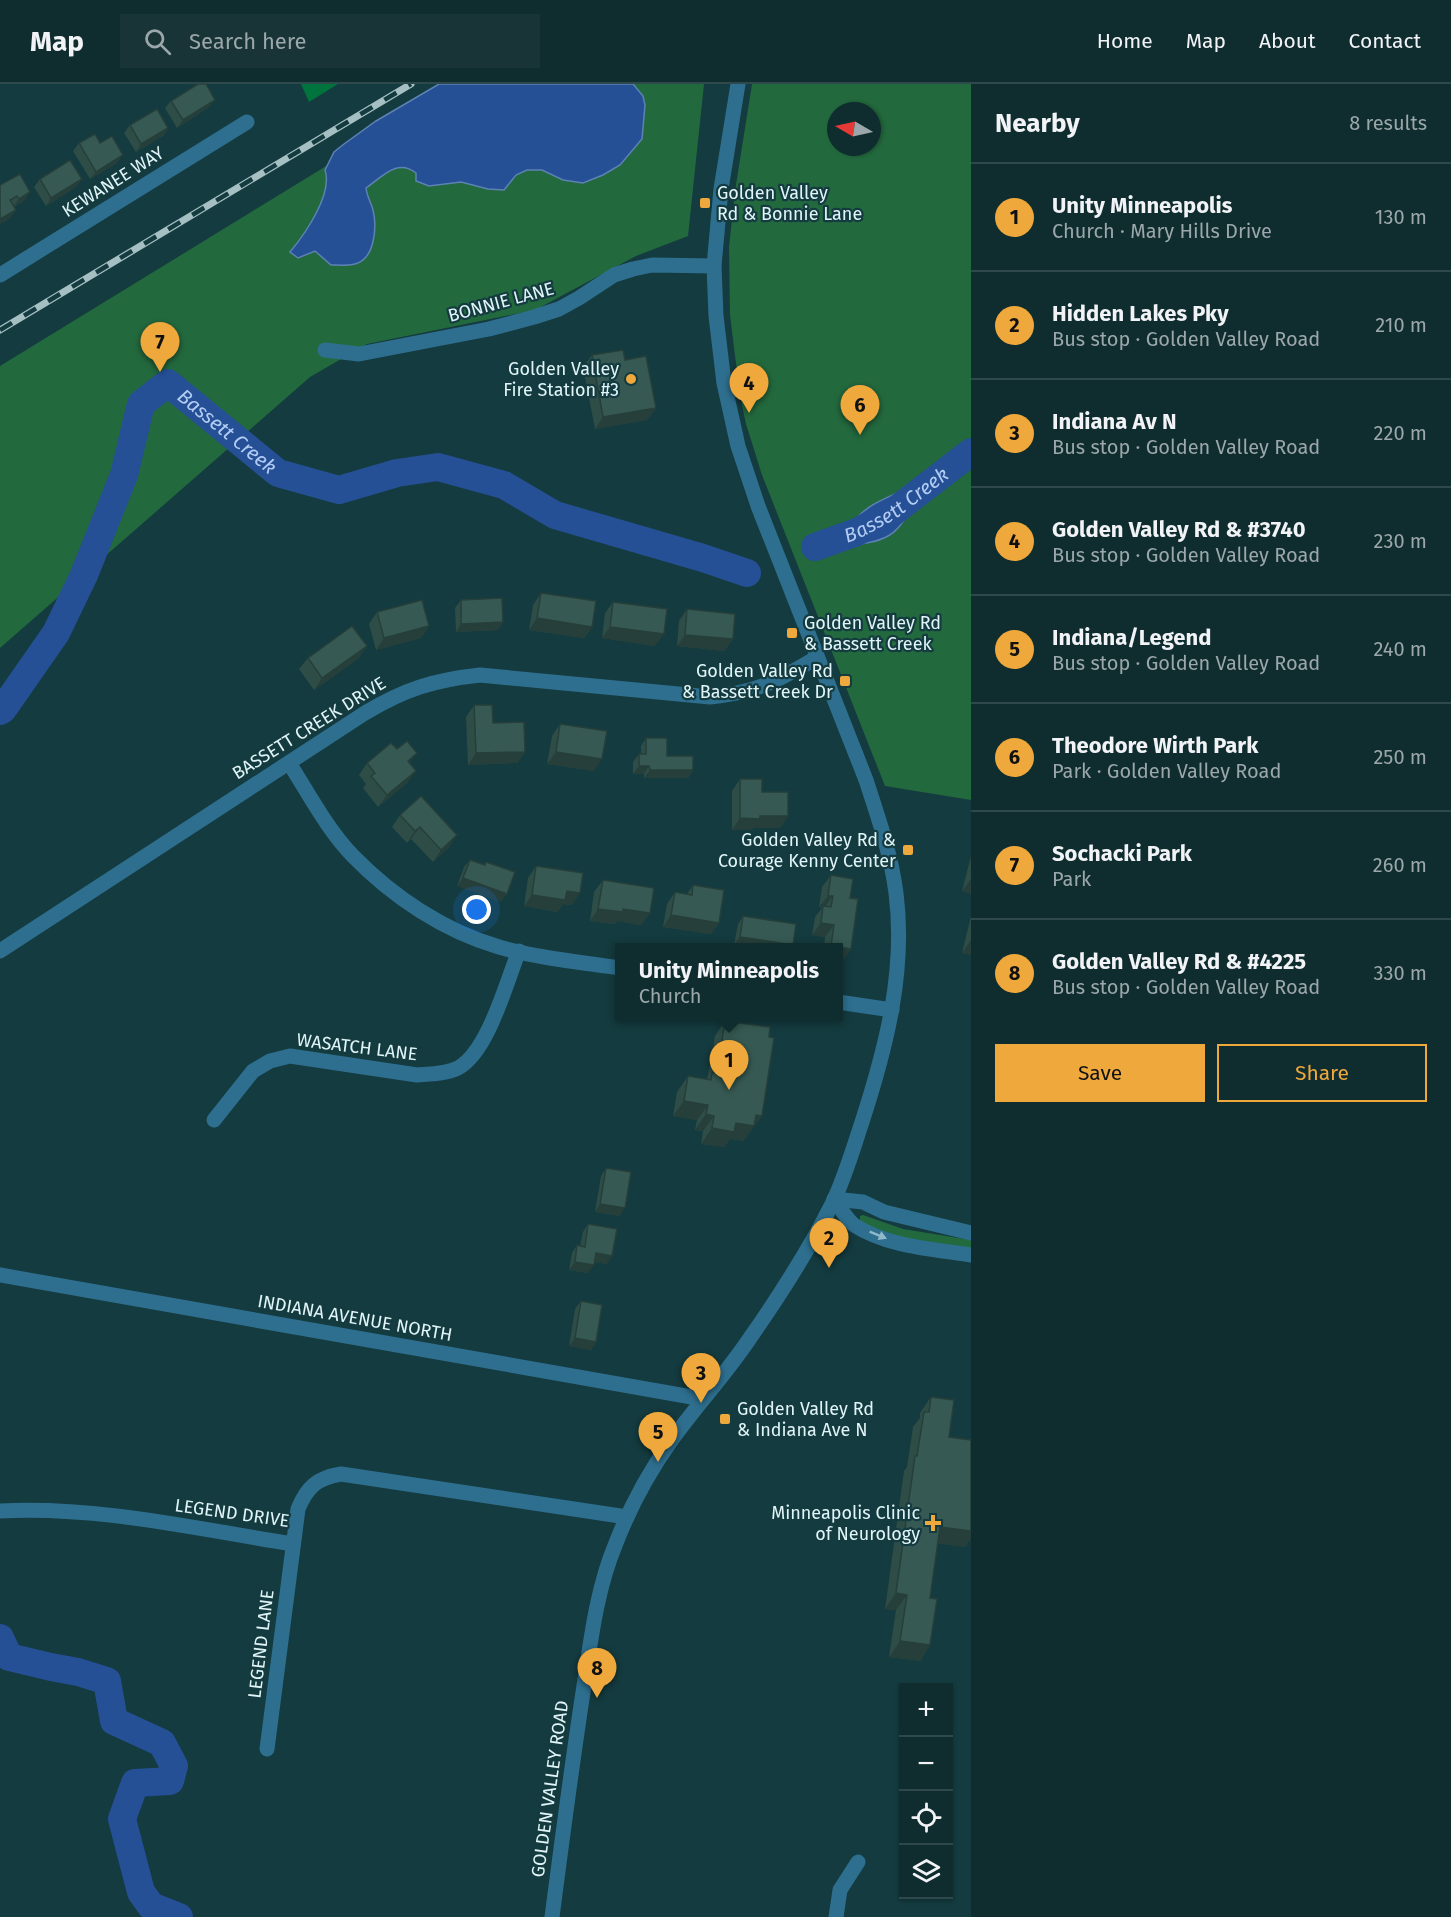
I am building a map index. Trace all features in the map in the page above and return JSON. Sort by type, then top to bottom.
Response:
[{"type":"street","name":"GOLDEN VALLEY ROAD","points":[[552,1917],[577,1732],[600,1592],[613,1551],[627,1517],[662,1455],[748,1341],[787,1282],[834,1199],[852,1153],[871,1093],[892,1010],[897,974],[896,896],[889,855],[866,780],[758,506],[738,446],[724,383],[716,316],[714,266],[721,189],[738,84]]},
{"type":"street","name":"KEWANEE WAY","points":[[0,275],[247,122]]},
{"type":"street","name":"BONNIE LANE","points":[[325,351],[359,354],[501,326],[559,309],[614,275],[633,269],[652,265],[714,266]]},
{"type":"street","name":"BASSETT CREEK DRIVE","points":[[0,951],[288,762],[387,700],[416,687],[447,679],[480,675],[710,696],[739,694],[769,685],[816,658]]},
{"type":"street","points":[[288,762],[333,830],[353,855],[419,910],[457,931],[497,946],[615,968]]},
{"type":"street","name":"WASATCH LANE","points":[[214,1120],[253,1071],[270,1061],[290,1056],[417,1075],[438,1074],[457,1068],[474,1054],[485,1037],[519,951]]},
{"type":"street","points":[[843,1003],[892,1010]]},
{"type":"street","points":[[834,1199],[863,1202],[884,1212],[971,1233]]},
{"type":"street","points":[[834,1199],[852,1224],[870,1233],[907,1244],[971,1255]]},
{"type":"street","name":"INDIANA AVENUE NORTH","points":[[0,1275],[704,1399]]},
{"type":"street","name":"LEGEND DRIVE","points":[[0,1511],[51,1510],[99,1513],[293,1544],[298,1509],[304,1495],[312,1485],[326,1476],[341,1474],[627,1517]]},
{"type":"street","name":"LEGEND LANE","points":[[267,1749],[293,1544]]},
{"type":"street","points":[[836,1917],[840,1890],[858,1862]]},
{"type":"green space","points":[[301,84],[338,84],[309,102]]},
{"type":"green space","points":[[460,84],[704,84],[688,236],[636,256],[535,310],[367,344],[310,377],[0,648],[0,366]]},
{"type":"green space","points":[[752,84],[971,84],[971,800],[885,786],[762,475],[746,424],[740,396],[730,315],[729,247],[735,191]]},
{"type":"green space","points":[[863,1215],[903,1229],[971,1240],[971,1250],[899,1238],[860,1221],[860,1216]]},
{"type":"water","points":[[439,84],[633,84],[643,96],[645,105],[642,139],[620,165],[583,183],[563,180],[542,170],[527,170],[516,175],[504,190],[488,189],[461,182],[429,186],[416,181],[416,173],[409,169],[396,168],[366,188],[375,225],[371,249],[362,261],[352,265],[331,265],[315,251],[298,258],[290,252],[310,224],[321,202],[325,190],[325,170],[334,152],[376,121]]},
{"type":"water","points":[[971,445],[971,466],[961,475],[938,483],[921,497],[915,489],[933,476],[945,457]]},
{"type":"water","points":[[906,489],[916,504],[893,533],[872,542],[818,553],[812,541],[831,529],[853,523],[870,507]]},
{"type":"building","points":[[198,84],[206,84],[215,100],[183,120],[171,101]]},
{"type":"building","points":[[157,109],[168,128],[141,144],[130,125]]},
{"type":"building","points":[[95,134],[100,143],[112,136],[123,155],[96,172],[79,143]]},
{"type":"building","points":[[70,160],[82,179],[51,198],[40,179]]},
{"type":"building","points":[[20,174],[30,192],[19,199],[17,196],[10,200],[16,210],[0,219],[0,185]]},
{"type":"building","points":[[623,350],[625,360],[646,356],[656,408],[603,417],[592,355]]},
{"type":"building","points":[[541,593],[596,601],[592,627],[537,618]]},
{"type":"building","points":[[502,598],[503,622],[461,624],[461,600]]},
{"type":"building","points":[[422,600],[429,626],[384,638],[377,612]]},
{"type":"building","points":[[613,602],[667,609],[664,634],[610,627]]},
{"type":"building","points":[[687,609],[735,614],[733,639],[685,635]]},
{"type":"building","points":[[352,626],[367,646],[322,678],[308,658]]},
{"type":"building","points":[[474,705],[492,705],[493,723],[524,722],[525,752],[476,753]]},
{"type":"building","points":[[560,724],[607,731],[602,759],[556,752]]},
{"type":"building","points":[[646,738],[667,738],[667,756],[693,756],[693,770],[650,770],[649,766],[639,766],[639,754],[646,754]]},
{"type":"building","points":[[407,741],[417,753],[408,761],[416,771],[387,795],[371,776],[375,773],[367,763],[391,743],[397,749]]},
{"type":"building","points":[[740,779],[762,779],[762,792],[788,792],[788,816],[760,816],[760,819],[740,818]]},
{"type":"building","points":[[421,796],[457,835],[441,850],[420,827],[415,831],[400,815]]},
{"type":"building","points":[[470,860],[485,865],[486,862],[515,872],[507,894],[463,878]]},
{"type":"building","points":[[536,866],[583,873],[580,893],[567,891],[565,900],[532,895]]},
{"type":"building","points":[[831,875],[853,879],[850,898],[858,899],[851,949],[843,948],[843,943],[831,943],[834,925],[821,923],[823,906],[831,907],[833,896],[828,896]]},
{"type":"building","points":[[603,880],[654,888],[650,913],[623,909],[623,912],[598,909]]},
{"type":"building","points":[[693,885],[724,890],[719,923],[671,915],[675,892],[692,895]]},
{"type":"building","points":[[743,916],[796,924],[793,943],[740,937]]},
{"type":"building","points":[[725,1021],[770,1027],[769,1037],[774,1038],[762,1116],[756,1115],[754,1126],[736,1123],[734,1132],[712,1128],[714,1116],[706,1114],[708,1105],[684,1101],[688,1076],[711,1080],[712,1073],[717,1073]]},
{"type":"building","points":[[606,1168],[631,1172],[625,1208],[600,1204]]},
{"type":"building","points":[[588,1224],[617,1229],[612,1256],[596,1253],[594,1265],[575,1262],[577,1245],[585,1247]]},
{"type":"building","points":[[581,1301],[602,1305],[596,1342],[575,1338]]},
{"type":"building","name":"Minneapolis Clinic of Neurology","points":[[931,1397],[954,1400],[949,1437],[971,1440],[971,1531],[940,1527],[930,1598],[937,1599],[930,1645],[900,1641],[907,1595],[896,1593],[915,1456],[917,1456],[924,1412],[929,1412]]},
{"type":"waterway","name":"Bassett Creek","points":[[0,711],[56,633],[84,575],[124,475],[141,404],[168,383],[278,473],[339,490],[397,473],[438,467],[504,485],[555,515],[747,573]]},
{"type":"waterway","name":"Bassett Creek","points":[[815,547],[857,532],[892,513],[971,452]]},
{"type":"waterway","name":"Bassett Creek","points":[[0,1638],[9,1657],[78,1672],[107,1681],[114,1721],[162,1743],[174,1766],[170,1781],[135,1783],[122,1819],[141,1892],[151,1906],[179,1917]]},
{"type":"railway","points":[[0,330],[411,84]]},
{"type":"place","name":"Golden Valley Rd & Bonnie Lane","points":[[705,203]]},
{"type":"place","name":"Sochacki Park","points":[[160,372]]},
{"type":"place","name":"Golden Valley Fire Station #3","points":[[631,379]]},
{"type":"place","name":"Golden Valley Rd & #3740","points":[[749,413]]},
{"type":"place","name":"Theodore Wirth Park","points":[[860,435]]},
{"type":"place","name":"Golden Valley Rd & Bassett Creek","points":[[792,633]]},
{"type":"place","name":"Golden Valley Rd & Bassett Creek Dr","points":[[845,681]]},
{"type":"place","name":"Golden Valley Rd & Courage Kenny Center","points":[[908,850]]},
{"type":"place","name":"Unity Minneapolis","points":[[729,1090]]},
{"type":"place","name":"Hidden Lakes Pky","points":[[829,1268]]},
{"type":"place","name":"Indiana Av N","points":[[701,1403]]},
{"type":"place","name":"Golden Valley Rd & Indiana Ave N","points":[[725,1419]]},
{"type":"place","name":"Indiana/Legend","points":[[658,1462]]},
{"type":"place","name":"Minneapolis Clinic of Neurology","points":[[933,1523]]},
{"type":"place","name":"Golden Valley Rd & #4225","points":[[597,1698]]}]
